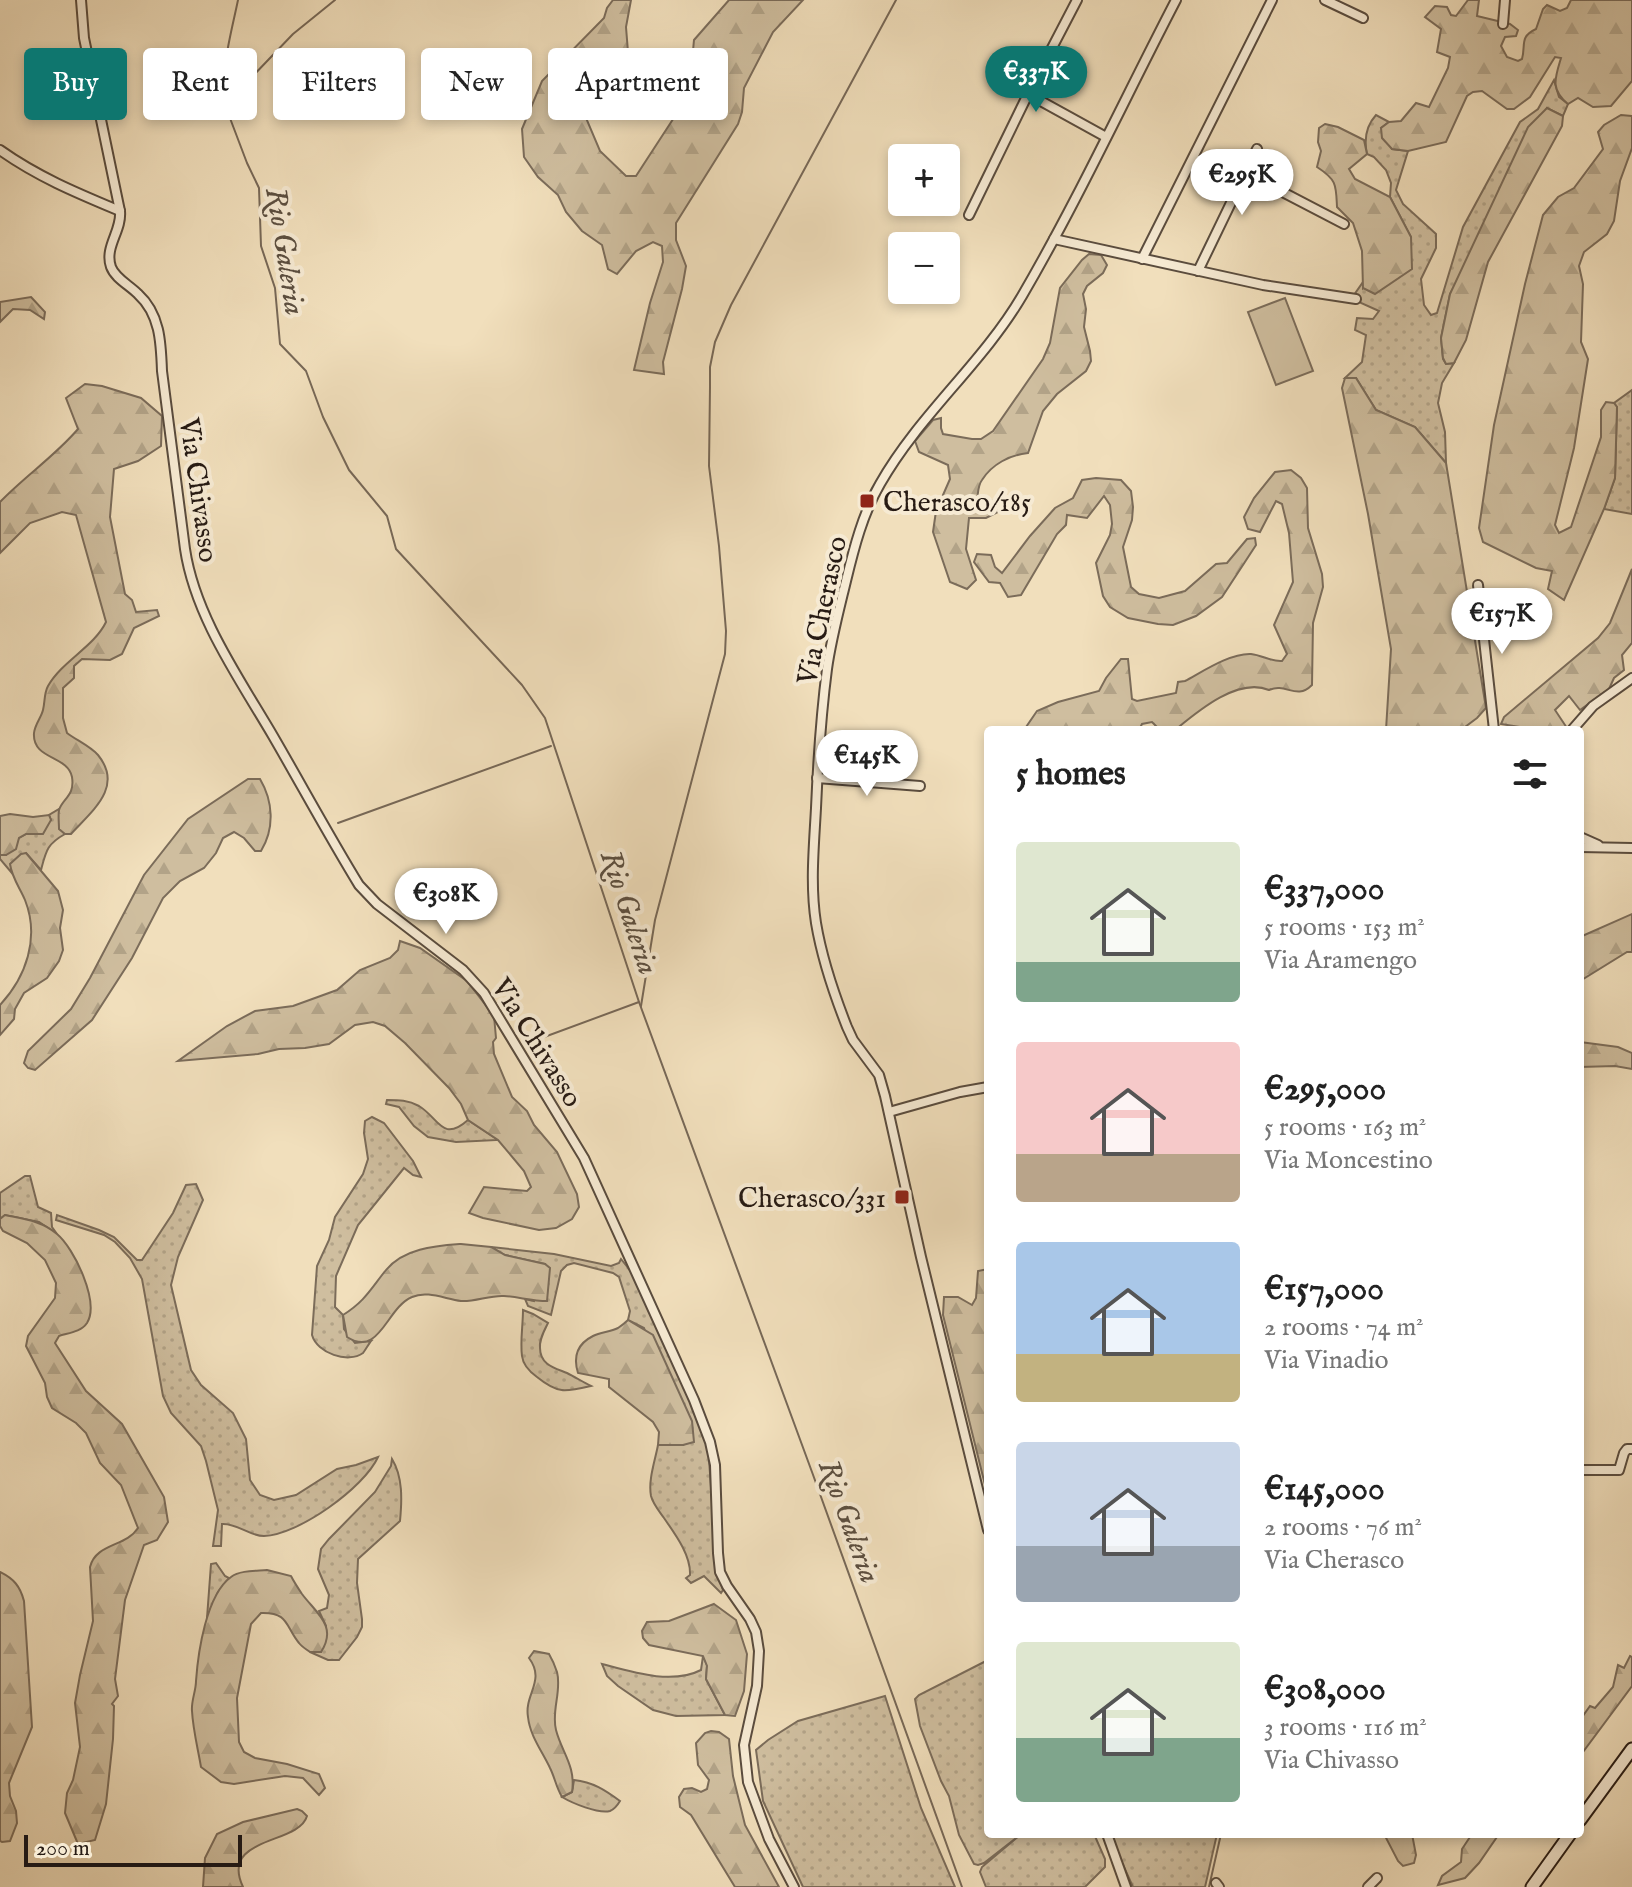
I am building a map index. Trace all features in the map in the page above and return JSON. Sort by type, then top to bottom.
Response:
[{"type":"main road","points":[[1584,1815],[1632,1749]]},
{"type":"main road","points":[[1532,1887],[1567,1838]]},
{"type":"street","name":"Via Chivasso","points":[[81,0],[84,38],[120,211],[121,222],[110,250],[111,267],[147,303],[159,333],[188,570],[202,610],[359,885],[377,904],[463,970],[484,993],[584,1158],[694,1400],[710,1442],[715,1465],[720,1572],[750,1619],[758,1641],[760,1660],[757,1686],[744,1745],[748,1782],[769,1839],[794,1887]]},
{"type":"street","points":[[969,215],[1077,0]]},
{"type":"street","name":"Via Cherasco","points":[[984,1513],[879,1075],[847,1027],[820,945],[812,884],[822,712],[832,644],[852,557],[870,503],[912,436],[1010,315],[1054,239],[1176,0]]},
{"type":"street","points":[[1142,259],[1272,0]]},
{"type":"street","points":[[1325,0],[1363,18]]},
{"type":"street","points":[[1503,24],[1505,0]]},
{"type":"street","points":[[1028,94],[1106,137]]},
{"type":"street","points":[[1198,271],[1257,149]]},
{"type":"street","points":[[0,150],[50,181],[120,211]]},
{"type":"street","points":[[1246,173],[1344,224]]},
{"type":"street","points":[[1054,239],[1276,287],[1356,299]]},
{"type":"street","points":[[1478,585],[1494,726]]},
{"type":"street","points":[[1576,726],[1593,706],[1632,678]]},
{"type":"street","points":[[817,778],[920,786]]},
{"type":"street","points":[[1584,839],[1605,849]]},
{"type":"street","points":[[1584,847],[1632,848]]},
{"type":"street","points":[[889,1112],[984,1088]]},
{"type":"street","points":[[1584,1470],[1619,1470],[1624,1453],[1632,1449]]},
{"type":"street","points":[[1108,1838],[1126,1887]]},
{"type":"street","points":[[1368,1887],[1377,1878]]},
{"type":"green space","points":[[613,0],[631,0],[626,27],[628,48],[574,48],[604,18]]},
{"type":"green space","points":[[729,0],[803,0],[773,32],[744,88],[738,124],[676,223],[676,240],[686,266],[663,362],[664,374],[634,370],[663,262],[662,246],[653,242],[636,251],[617,274],[608,269],[602,245],[582,231],[566,212],[558,195],[538,177],[524,157],[522,129],[526,120],[532,120],[532,105],[542,81],[548,75],[548,120],[587,120],[600,151],[626,176],[636,176],[672,120],[728,120],[728,48],[693,48],[694,40]]},
{"type":"green space","points":[[1468,0],[1479,0],[1477,16],[1510,24],[1518,30],[1516,36],[1505,37],[1501,46],[1507,57],[1518,61],[1522,59],[1525,38],[1536,29],[1547,5],[1560,11],[1567,8],[1571,0],[1632,0],[1632,81],[1611,106],[1593,107],[1578,98],[1568,104],[1556,88],[1561,58],[1555,57],[1530,97],[1514,109],[1507,109],[1482,91],[1473,92],[1467,96],[1446,142],[1408,151],[1392,149],[1382,138],[1381,128],[1389,122],[1401,121],[1416,103],[1429,107],[1448,68],[1450,57],[1437,52],[1441,29],[1425,17],[1435,6],[1447,7],[1451,15],[1456,16]]},
{"type":"green space","points":[[1554,80],[1559,97],[1568,104],[1563,116],[1547,108],[1450,294],[1441,338],[1443,359],[1446,364],[1454,363],[1442,383],[1438,403],[1445,432],[1446,463],[1415,427],[1376,410],[1356,378],[1345,378],[1362,362],[1366,335],[1355,330],[1357,318],[1373,319],[1379,311],[1361,303],[1354,295],[1363,282],[1363,288],[1411,237],[1390,197],[1391,183],[1386,170],[1367,154],[1368,128],[1376,115],[1389,122],[1381,128],[1392,149],[1408,151],[1396,190],[1403,204],[1436,234],[1436,248],[1421,279],[1424,305],[1431,315],[1437,313],[1463,227],[1520,122],[1538,109]]},
{"type":"green space","points":[[1547,108],[1563,116],[1562,126],[1488,262],[1466,340],[1454,363],[1446,364],[1441,338],[1450,294],[1528,127]]},
{"type":"green space","points":[[1621,115],[1632,116],[1632,148],[1620,181],[1614,221],[1607,234],[1584,252],[1579,266],[1583,284],[1581,342],[1588,359],[1574,448],[1555,525],[1559,533],[1571,527],[1601,437],[1601,410],[1606,402],[1614,403],[1617,407],[1615,478],[1564,600],[1548,589],[1552,571],[1536,568],[1483,542],[1479,528],[1494,425],[1543,215],[1558,197],[1574,188],[1603,149],[1598,132]]},
{"type":"green space","points":[[1325,124],[1364,140],[1367,154],[1349,169],[1355,179],[1390,197],[1411,237],[1412,269],[1375,294],[1363,288],[1362,251],[1353,223],[1337,207],[1336,188],[1332,180],[1317,167],[1321,151],[1319,128]]},
{"type":"green space","points":[[1089,254],[1101,255],[1107,265],[1083,294],[1086,309],[1084,327],[1091,361],[1086,371],[1057,394],[1043,411],[1028,453],[1002,461],[981,482],[977,500],[996,501],[998,512],[986,518],[969,518],[966,549],[976,580],[967,589],[950,582],[933,532],[936,511],[950,479],[948,465],[919,452],[915,441],[933,420],[941,418],[943,434],[981,439],[993,431],[1043,359],[1050,343],[1060,288]]},
{"type":"green space","points":[[31,297],[45,312],[44,319],[30,310],[13,309],[0,322],[0,302]]},
{"type":"green space","points":[[1285,298],[1313,371],[1276,385],[1248,312]]},
{"type":"green space","points":[[1345,378],[1356,378],[1376,410],[1415,427],[1446,463],[1486,708],[1466,726],[1386,726],[1391,649],[1342,388]]},
{"type":"green space","points":[[85,384],[141,398],[162,416],[161,446],[138,461],[114,469],[110,517],[125,594],[132,600],[136,612],[157,610],[159,616],[134,628],[122,654],[110,660],[82,659],[74,666],[74,678],[63,688],[63,718],[67,733],[98,755],[108,778],[96,807],[71,834],[65,834],[59,829],[59,812],[70,793],[72,777],[64,765],[39,748],[34,733],[48,686],[61,669],[94,639],[106,622],[76,515],[62,512],[30,523],[0,553],[0,502],[78,429],[66,398]]},
{"type":"green space","points":[[1632,390],[1632,514],[1604,509],[1615,478],[1617,407],[1614,403]]},
{"type":"green space","points":[[1291,470],[1307,488],[1308,528],[1322,574],[1323,587],[1313,623],[1312,685],[1296,692],[1281,688],[1244,688],[1219,698],[1180,726],[1156,726],[1152,722],[1141,726],[1027,726],[1037,711],[1099,691],[1121,659],[1128,659],[1132,699],[1137,701],[1176,693],[1178,682],[1234,657],[1251,654],[1282,661],[1287,654],[1274,625],[1293,582],[1289,533],[1282,504],[1276,501],[1260,532],[1248,529],[1244,517],[1254,498],[1275,472]]},
{"type":"green space","points":[[1082,480],[1121,480],[1131,491],[1132,520],[1123,547],[1131,587],[1139,594],[1159,598],[1185,591],[1216,564],[1227,563],[1247,539],[1255,538],[1256,545],[1222,597],[1196,616],[1173,625],[1128,618],[1110,607],[1103,596],[1096,563],[1112,524],[1110,505],[1104,496],[1087,518],[1067,515],[1066,525],[1057,534],[1021,595],[1008,597],[1000,583],[989,582],[974,562],[977,554],[991,555],[995,567],[1002,573],[1055,508],[1073,498]]},
{"type":"green space","points":[[1632,569],[1632,643],[1622,655],[1624,670],[1614,678],[1609,689],[1580,710],[1569,696],[1555,710],[1566,726],[1501,724],[1504,717],[1598,638],[1610,623]]},
{"type":"green space","points":[[248,779],[260,779],[270,805],[269,833],[261,851],[255,851],[234,832],[223,838],[204,868],[180,881],[163,898],[132,958],[92,1020],[35,1070],[28,1068],[24,1063],[28,1051],[71,1009],[144,875],[188,819]]},
{"type":"green space","points":[[59,809],[59,828],[65,834],[48,849],[41,870],[26,853],[11,864],[11,872],[0,855],[6,855],[19,838],[51,820],[49,815]]},
{"type":"green space","points":[[49,815],[51,820],[43,834],[26,834],[19,838],[16,849],[0,855],[0,816],[33,817]]},
{"type":"green space","points":[[26,853],[58,891],[63,910],[60,928],[63,950],[47,978],[24,993],[15,1009],[14,1019],[0,1035],[0,1005],[17,982],[31,943],[29,914],[10,864]]},
{"type":"green space","points":[[1632,914],[1632,952],[1627,952],[1584,979],[1584,935]]},
{"type":"green space","points":[[400,941],[420,948],[467,981],[494,1016],[494,1054],[512,1097],[527,1111],[534,1125],[557,1152],[577,1194],[579,1207],[572,1219],[556,1228],[539,1230],[469,1213],[484,1187],[527,1191],[531,1187],[524,1171],[498,1140],[468,1120],[449,1088],[385,1026],[373,1022],[355,1025],[329,1044],[178,1061],[227,1026],[255,1011],[293,1006],[337,990],[360,970],[390,958],[398,950]]},
{"type":"green space","points":[[1584,1043],[1618,1047],[1632,1053],[1632,1069],[1584,1067]]},
{"type":"green space","points":[[387,1100],[415,1104],[446,1129],[468,1120],[498,1140],[456,1142],[428,1137],[414,1126],[399,1107],[386,1104]]},
{"type":"green space","points":[[372,1117],[384,1123],[413,1161],[421,1177],[404,1168],[358,1225],[336,1276],[335,1307],[343,1315],[344,1329],[355,1343],[371,1341],[363,1353],[342,1357],[326,1352],[312,1335],[317,1266],[335,1217],[363,1174],[368,1159],[365,1121]]},
{"type":"green space","points":[[25,1176],[30,1176],[38,1207],[51,1213],[52,1227],[57,1234],[39,1222],[5,1215],[0,1219],[0,1193]]},
{"type":"green space","points":[[196,1184],[203,1200],[178,1257],[171,1285],[191,1370],[201,1385],[233,1413],[246,1439],[250,1480],[260,1495],[274,1500],[296,1495],[337,1469],[378,1457],[345,1495],[311,1519],[278,1534],[264,1536],[222,1524],[221,1546],[213,1546],[218,1510],[201,1446],[171,1413],[163,1396],[142,1279],[130,1258],[115,1242],[104,1235],[56,1220],[57,1215],[99,1230],[114,1237],[137,1260],[142,1260],[173,1213],[186,1185]]},
{"type":"green space","points":[[5,1215],[45,1226],[57,1234],[71,1251],[88,1289],[90,1314],[84,1326],[59,1336],[55,1343],[86,1391],[122,1424],[164,1497],[168,1522],[157,1540],[144,1545],[125,1600],[115,1679],[118,1696],[112,1704],[113,1739],[106,1804],[95,1840],[78,1844],[65,1813],[67,1793],[80,1747],[75,1703],[93,1621],[90,1567],[98,1553],[126,1539],[138,1528],[121,1485],[100,1463],[86,1433],[52,1408],[47,1397],[45,1383],[26,1346],[28,1336],[55,1298],[56,1283],[45,1260],[27,1243],[3,1231],[0,1219]]},
{"type":"green space","points":[[461,1244],[491,1247],[505,1255],[545,1264],[550,1268],[547,1301],[499,1296],[461,1301],[418,1295],[403,1303],[382,1329],[367,1341],[358,1342],[347,1337],[343,1315],[362,1300],[393,1263],[420,1250]]},
{"type":"green space","points":[[491,1247],[554,1254],[611,1266],[621,1259],[633,1274],[702,1423],[708,1446],[721,1593],[704,1576],[691,1583],[686,1578],[690,1575],[690,1567],[685,1552],[652,1499],[651,1477],[658,1445],[683,1445],[644,1328],[628,1320],[630,1311],[619,1277],[574,1263],[567,1265],[561,1271],[551,1315],[528,1306],[525,1299],[534,1301],[545,1264],[505,1255]]},
{"type":"green space","points":[[984,1270],[984,1481],[943,1315],[944,1297],[958,1297],[972,1305],[976,1298],[978,1271]]},
{"type":"green space","points":[[523,1310],[548,1323],[540,1345],[545,1362],[591,1386],[556,1389],[529,1371],[522,1356]]},
{"type":"green space","points":[[628,1320],[653,1335],[692,1421],[694,1442],[658,1445],[659,1432],[653,1422],[609,1387],[609,1379],[578,1373],[576,1356],[583,1343],[618,1328]]},
{"type":"green space","points":[[392,1459],[400,1481],[400,1521],[358,1559],[357,1583],[362,1627],[339,1660],[328,1660],[310,1652],[321,1652],[326,1626],[319,1611],[327,1608],[329,1595],[318,1569],[321,1549],[375,1492]]},
{"type":"green space","points":[[216,1563],[229,1578],[218,1592],[207,1618],[211,1564]]},
{"type":"green space","points":[[267,1570],[291,1576],[323,1620],[326,1643],[321,1652],[310,1652],[294,1637],[282,1618],[270,1613],[261,1613],[251,1624],[237,1698],[239,1742],[244,1752],[255,1758],[319,1774],[325,1788],[319,1795],[303,1778],[285,1776],[234,1784],[221,1782],[201,1767],[192,1707],[201,1641],[209,1610],[222,1585],[231,1577],[244,1572]]},
{"type":"green space","points":[[0,1572],[16,1584],[24,1601],[32,1727],[9,1783],[17,1823],[10,1841],[2,1842],[0,1841]]},
{"type":"green space","points":[[714,1604],[736,1620],[747,1654],[744,1691],[735,1716],[725,1715],[706,1679],[707,1666],[703,1656],[649,1645],[643,1638],[642,1631],[647,1622],[669,1621]]},
{"type":"green space","points":[[534,1651],[549,1654],[557,1672],[555,1723],[573,1783],[572,1792],[562,1797],[529,1724],[528,1709],[535,1674],[529,1658]]},
{"type":"green space","points":[[703,1656],[707,1665],[706,1679],[725,1715],[676,1716],[653,1710],[618,1686],[607,1676],[602,1664],[652,1676],[678,1677],[701,1670]]},
{"type":"green space","points":[[1632,1657],[1632,1686],[1584,1751],[1584,1714],[1590,1706],[1595,1708],[1613,1687],[1618,1665],[1624,1668]]},
{"type":"green space","points":[[984,1662],[984,1838],[1016,1838],[984,1863],[974,1864],[959,1835],[949,1796],[920,1726],[915,1699]]},
{"type":"green space","points":[[885,1696],[921,1808],[955,1887],[803,1887],[763,1801],[756,1750],[798,1721]]},
{"type":"green space","points":[[711,1731],[729,1739],[733,1776],[745,1825],[779,1887],[735,1887],[691,1815],[680,1807],[679,1797],[684,1789],[701,1792],[707,1789],[709,1780],[698,1765],[696,1743]]},
{"type":"green space","points":[[574,1780],[598,1787],[620,1801],[605,1812],[572,1802],[562,1797],[572,1792]]},
{"type":"green space","points":[[297,1809],[307,1816],[301,1825],[263,1843],[242,1858],[239,1870],[243,1887],[203,1887],[205,1858],[217,1834],[243,1822]]},
{"type":"green space","points":[[1016,1838],[1096,1838],[1105,1859],[1105,1867],[1085,1887],[986,1887],[980,1872]]},
{"type":"green space","points":[[1111,1838],[1216,1838],[1205,1887],[1133,1887]]},
{"type":"green space","points":[[1386,1838],[1413,1838],[1414,1863],[1403,1866]]},
{"type":"green space","points":[[1469,1838],[1496,1838],[1465,1878],[1438,1885],[1442,1876],[1461,1862],[1462,1849]]},
{"type":"waterway","name":"Rio Galeria","points":[[238,0],[225,66],[225,105],[259,188],[261,246],[275,288],[280,344],[306,371],[323,417],[349,470],[387,516],[396,549],[522,685],[545,718],[639,1002],[962,1887]]},
{"type":"waterway","points":[[257,72],[293,34],[335,0]]},
{"type":"waterway","points":[[641,1006],[655,920],[725,654],[719,546],[709,466],[710,367],[715,342],[731,305],[896,0]]},
{"type":"waterway","points":[[338,823],[551,746]]},
{"type":"waterway","points":[[528,1043],[639,1002]]},
{"type":"waterway","points":[[1209,1887],[1220,1838]]},
{"type":"place","name":"Cherasco/185","points":[[867,501]]},
{"type":"place","name":"Cherasco/331","points":[[902,1197]]}]
